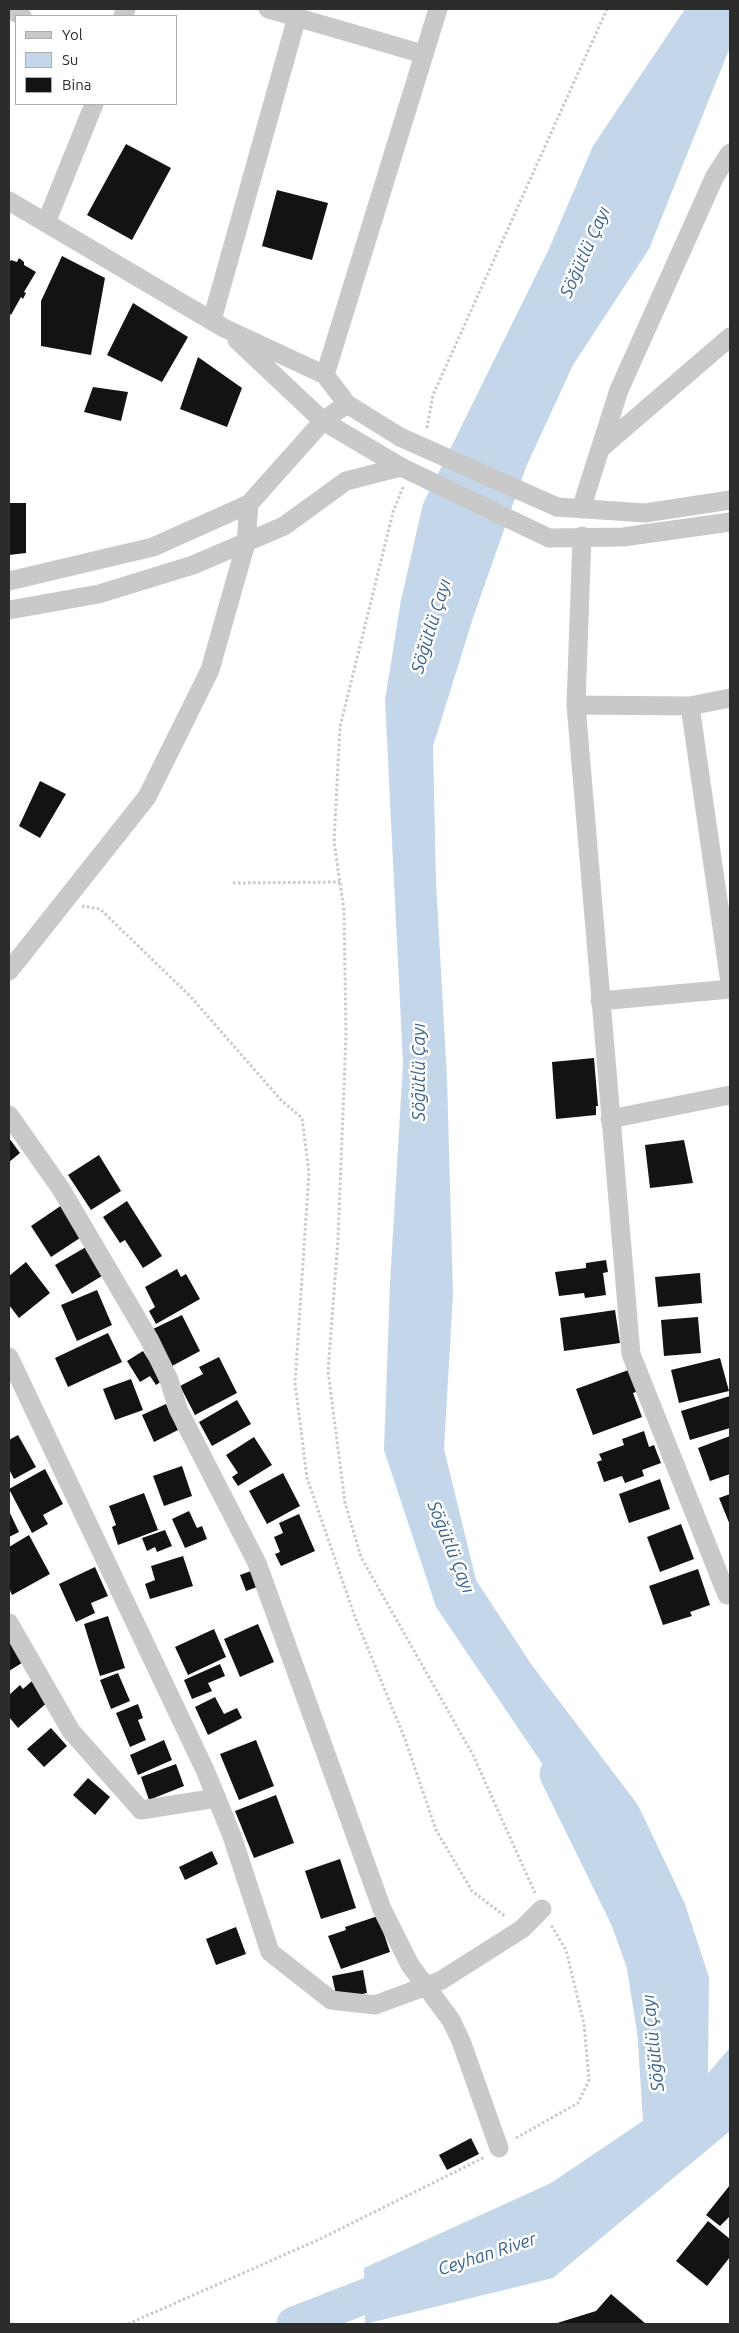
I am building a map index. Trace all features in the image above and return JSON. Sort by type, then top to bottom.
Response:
[{"type":"street","points":[[9,9],[20,15]]},
{"type":"street","points":[[268,9],[423,54]]},
{"type":"street","points":[[325,375],[438,9]]},
{"type":"street","points":[[218,324],[297,17]]},
{"type":"street","points":[[46,223],[94,105]]},
{"type":"street","points":[[581,508],[619,390],[715,176],[730,153]]},
{"type":"street","points":[[9,201],[218,324],[325,375],[347,404],[400,437],[557,507],[645,513],[730,500]]},
{"type":"street","points":[[218,324],[323,421],[403,476],[549,538],[582,536],[623,537],[730,522]]},
{"type":"street","points":[[600,449],[730,337]]},
{"type":"street","points":[[9,581],[152,548],[249,504],[323,421],[347,404]]},
{"type":"street","points":[[9,610],[99,594],[193,565],[284,526],[346,482],[403,476]]},
{"type":"street","points":[[9,971],[147,797],[210,670],[246,543],[249,504]]},
{"type":"street","points":[[582,536],[576,705],[631,1354],[727,1595],[730,1593]]},
{"type":"street","points":[[576,705],[690,706],[730,698]]},
{"type":"street","points":[[690,706],[730,983]]},
{"type":"street","points":[[600,1001],[730,988]]},
{"type":"street","points":[[610,1119],[730,1095]]},
{"type":"street","points":[[9,1115],[61,1188],[149,1339],[169,1380],[178,1409],[257,1563],[382,1909],[410,1965],[451,2020],[461,2041],[500,2148]]},
{"type":"street","points":[[9,1357],[217,1798],[232,1836],[270,1952],[330,2000],[375,2005],[440,1981],[522,1929],[542,1909]]},
{"type":"street","points":[[9,1623],[71,1731],[141,1810],[217,1798]]},
{"type":"path","points":[[425,434],[433,395],[607,9]]},
{"type":"path","points":[[128,2324],[320,2239],[500,2148],[548,2118],[578,2103],[589,2080],[584,2024],[566,1950],[542,1909],[473,1754],[360,1557],[346,1503],[328,1370],[338,1240],[346,1036],[344,910],[334,842],[340,727],[403,476]]},
{"type":"path","points":[[233,882],[340,882]]},
{"type":"path","points":[[62,904],[100,909],[190,996],[281,1100],[302,1118],[309,1173],[295,1383],[307,1478],[355,1617],[406,1739],[436,1830],[472,1891],[522,1929]]},
{"type":"water","points":[[685,9],[730,9],[730,47],[649,249],[573,365],[526,467],[473,618],[433,746],[436,882],[447,1078],[453,1294],[444,1449],[476,1580],[531,1664],[638,1805],[685,1904],[709,1977],[708,2073],[730,2048],[730,2131],[553,2278],[365,2324],[364,2268],[551,2183],[659,2110],[670,2067],[661,1996],[636,1902],[436,1607],[384,1450],[390,1284],[403,1063],[385,700],[401,600],[423,504],[548,251],[593,146]]},
{"type":"building","points":[[126,144],[171,168],[132,240],[87,215]]},
{"type":"building","points":[[277,190],[328,203],[312,260],[262,246]]},
{"type":"building","points":[[62,256],[105,278],[91,355],[41,346],[41,301]]},
{"type":"building","points":[[19,258],[24,262],[24,265],[36,272],[24,292],[26,293],[23,299],[21,297],[11,315],[9,313],[9,263],[11,260],[17,262]]},
{"type":"building","points":[[133,303],[188,337],[162,382],[107,355]]},
{"type":"building","points":[[198,357],[242,388],[227,427],[180,409]]},
{"type":"building","points":[[93,387],[128,392],[121,421],[84,412]]},
{"type":"building","points":[[9,503],[26,503],[26,553],[9,555]]},
{"type":"building","points":[[40,781],[66,794],[40,838],[19,826]]},
{"type":"building","points":[[594,1058],[598,1106],[596,1106],[596,1115],[556,1119],[552,1062]]},
{"type":"building","points":[[9,1138],[20,1153],[9,1162]]},
{"type":"building","points":[[684,1140],[693,1183],[650,1188],[645,1145]]},
{"type":"building","points":[[99,1155],[121,1191],[91,1210],[68,1175]]},
{"type":"building","points":[[127,1201],[162,1256],[143,1268],[125,1240],[120,1243],[103,1217]]},
{"type":"building","points":[[62,1205],[83,1236],[51,1257],[31,1226]]},
{"type":"building","points":[[86,1247],[102,1276],[72,1294],[55,1265]]},
{"type":"building","points":[[606,1260],[608,1272],[603,1273],[606,1295],[585,1298],[584,1293],[559,1296],[555,1272],[586,1268],[586,1263]]},
{"type":"building","points":[[26,1262],[50,1293],[19,1318],[9,1305],[9,1276]]},
{"type":"building","points":[[177,1269],[181,1277],[186,1274],[200,1299],[156,1324],[149,1311],[155,1307],[145,1287]]},
{"type":"building","points":[[700,1273],[702,1303],[658,1307],[655,1277]]},
{"type":"building","points":[[97,1290],[112,1325],[77,1341],[61,1305]]},
{"type":"building","points":[[615,1310],[620,1343],[564,1351],[560,1318]]},
{"type":"building","points":[[182,1315],[200,1351],[172,1366],[153,1329]]},
{"type":"building","points":[[698,1317],[701,1353],[664,1356],[661,1320]]},
{"type":"building","points":[[108,1333],[122,1362],[68,1387],[55,1358]]},
{"type":"building","points":[[143,1351],[162,1381],[156,1385],[150,1376],[140,1382],[127,1361]]},
{"type":"building","points":[[219,1357],[237,1393],[195,1415],[180,1386],[203,1374],[199,1367]]},
{"type":"building","points":[[720,1358],[729,1391],[679,1403],[671,1370]]},
{"type":"building","points":[[634,1368],[641,1390],[633,1393],[642,1417],[593,1435],[576,1389]]},
{"type":"building","points":[[131,1379],[143,1410],[115,1420],[103,1389]]},
{"type":"building","points":[[730,1396],[730,1428],[690,1440],[681,1411]]},
{"type":"building","points":[[237,1400],[251,1424],[212,1446],[199,1422]]},
{"type":"building","points":[[166,1404],[178,1430],[154,1442],[142,1415]]},
{"type":"building","points":[[644,1431],[649,1447],[654,1445],[661,1463],[642,1470],[644,1476],[625,1483],[622,1476],[604,1482],[597,1462],[602,1460],[599,1454],[624,1445],[622,1439]]},
{"type":"building","points":[[18,1435],[36,1467],[14,1479],[9,1469],[9,1440]]},
{"type":"building","points":[[730,1436],[730,1474],[710,1481],[698,1448]]},
{"type":"building","points":[[254,1437],[272,1465],[238,1486],[232,1477],[238,1473],[226,1455]]},
{"type":"building","points":[[182,1466],[192,1496],[164,1506],[153,1476]]},
{"type":"building","points":[[45,1469],[63,1504],[43,1515],[48,1524],[32,1533],[9,1489]]},
{"type":"building","points":[[283,1473],[300,1506],[267,1524],[249,1491]]},
{"type":"building","points":[[660,1479],[670,1509],[629,1523],[619,1494]]},
{"type":"building","points":[[144,1493],[158,1530],[118,1545],[112,1527],[116,1525],[109,1506]]},
{"type":"building","points":[[730,1494],[730,1525],[719,1498]]},
{"type":"building","points":[[9,1511],[19,1532],[9,1537]]},
{"type":"building","points":[[189,1511],[197,1528],[202,1526],[207,1539],[185,1548],[172,1519]]},
{"type":"building","points":[[299,1514],[315,1551],[281,1566],[275,1554],[280,1552],[274,1537],[283,1533],[279,1523]]},
{"type":"building","points":[[681,1524],[694,1559],[660,1572],[647,1537]]},
{"type":"building","points":[[165,1530],[172,1546],[157,1552],[155,1547],[147,1551],[142,1538]]},
{"type":"building","points":[[29,1535],[50,1574],[12,1595],[9,1588],[9,1547]]},
{"type":"building","points":[[183,1556],[193,1586],[150,1599],[145,1584],[155,1580],[151,1566]]},
{"type":"building","points":[[95,1567],[108,1596],[91,1603],[95,1613],[76,1622],[59,1584]]},
{"type":"building","points":[[698,1569],[710,1605],[690,1612],[692,1616],[663,1625],[649,1586]]},
{"type":"building","points":[[251,1571],[257,1587],[246,1591],[240,1575]]},
{"type":"building","points":[[108,1616],[125,1668],[100,1676],[84,1624]]},
{"type":"building","points":[[258,1624],[274,1662],[240,1677],[224,1639]]},
{"type":"building","points":[[214,1629],[226,1657],[188,1675],[175,1647]]},
{"type":"building","points":[[9,1635],[25,1661],[9,1671]]},
{"type":"building","points":[[220,1664],[225,1676],[208,1683],[212,1691],[192,1699],[184,1680]]},
{"type":"building","points":[[118,1673],[130,1701],[111,1709],[100,1680]]},
{"type":"building","points":[[32,1681],[49,1701],[18,1728],[9,1717],[9,1695],[20,1685],[23,1689]]},
{"type":"building","points":[[215,1697],[224,1714],[237,1708],[242,1718],[208,1735],[195,1707]]},
{"type":"building","points":[[138,1704],[143,1718],[138,1720],[146,1740],[130,1747],[116,1713]]},
{"type":"building","points":[[51,1728],[67,1746],[44,1767],[27,1749]]},
{"type":"building","points":[[164,1740],[172,1760],[138,1775],[130,1755]]},
{"type":"building","points":[[256,1740],[274,1786],[239,1800],[220,1754]]},
{"type":"building","points":[[176,1764],[184,1786],[149,1800],[141,1777]]},
{"type":"building","points":[[88,1778],[110,1797],[95,1815],[73,1795]]},
{"type":"building","points":[[276,1795],[294,1843],[254,1858],[235,1811]]},
{"type":"building","points":[[212,1851],[218,1864],[185,1880],[179,1867]]},
{"type":"building","points":[[340,1859],[356,1908],[321,1919],[305,1871]]},
{"type":"building","points":[[378,1916],[390,1952],[341,1969],[328,1936],[346,1930],[345,1927]]},
{"type":"building","points":[[236,1927],[246,1954],[216,1965],[206,1939]]},
{"type":"building","points":[[363,1970],[367,1993],[337,1999],[332,1976]]},
{"type":"building","points":[[471,2138],[479,2154],[447,2170],[439,2155]]},
{"type":"building","points":[[730,2185],[730,2216],[720,2226],[706,2215]]},
{"type":"building","points":[[708,2221],[730,2239],[730,2257],[707,2286],[676,2261]]},
{"type":"building","points":[[611,2294],[646,2324],[554,2324],[596,2311]]},
{"type":"waterway","name":"Söğütlü Çayı","points":[[557,1774],[628,1919],[644,1964],[655,2034],[662,2145]]},
{"type":"waterway","name":"Ceyhan River","points":[[294,2324],[410,2279]]}]
